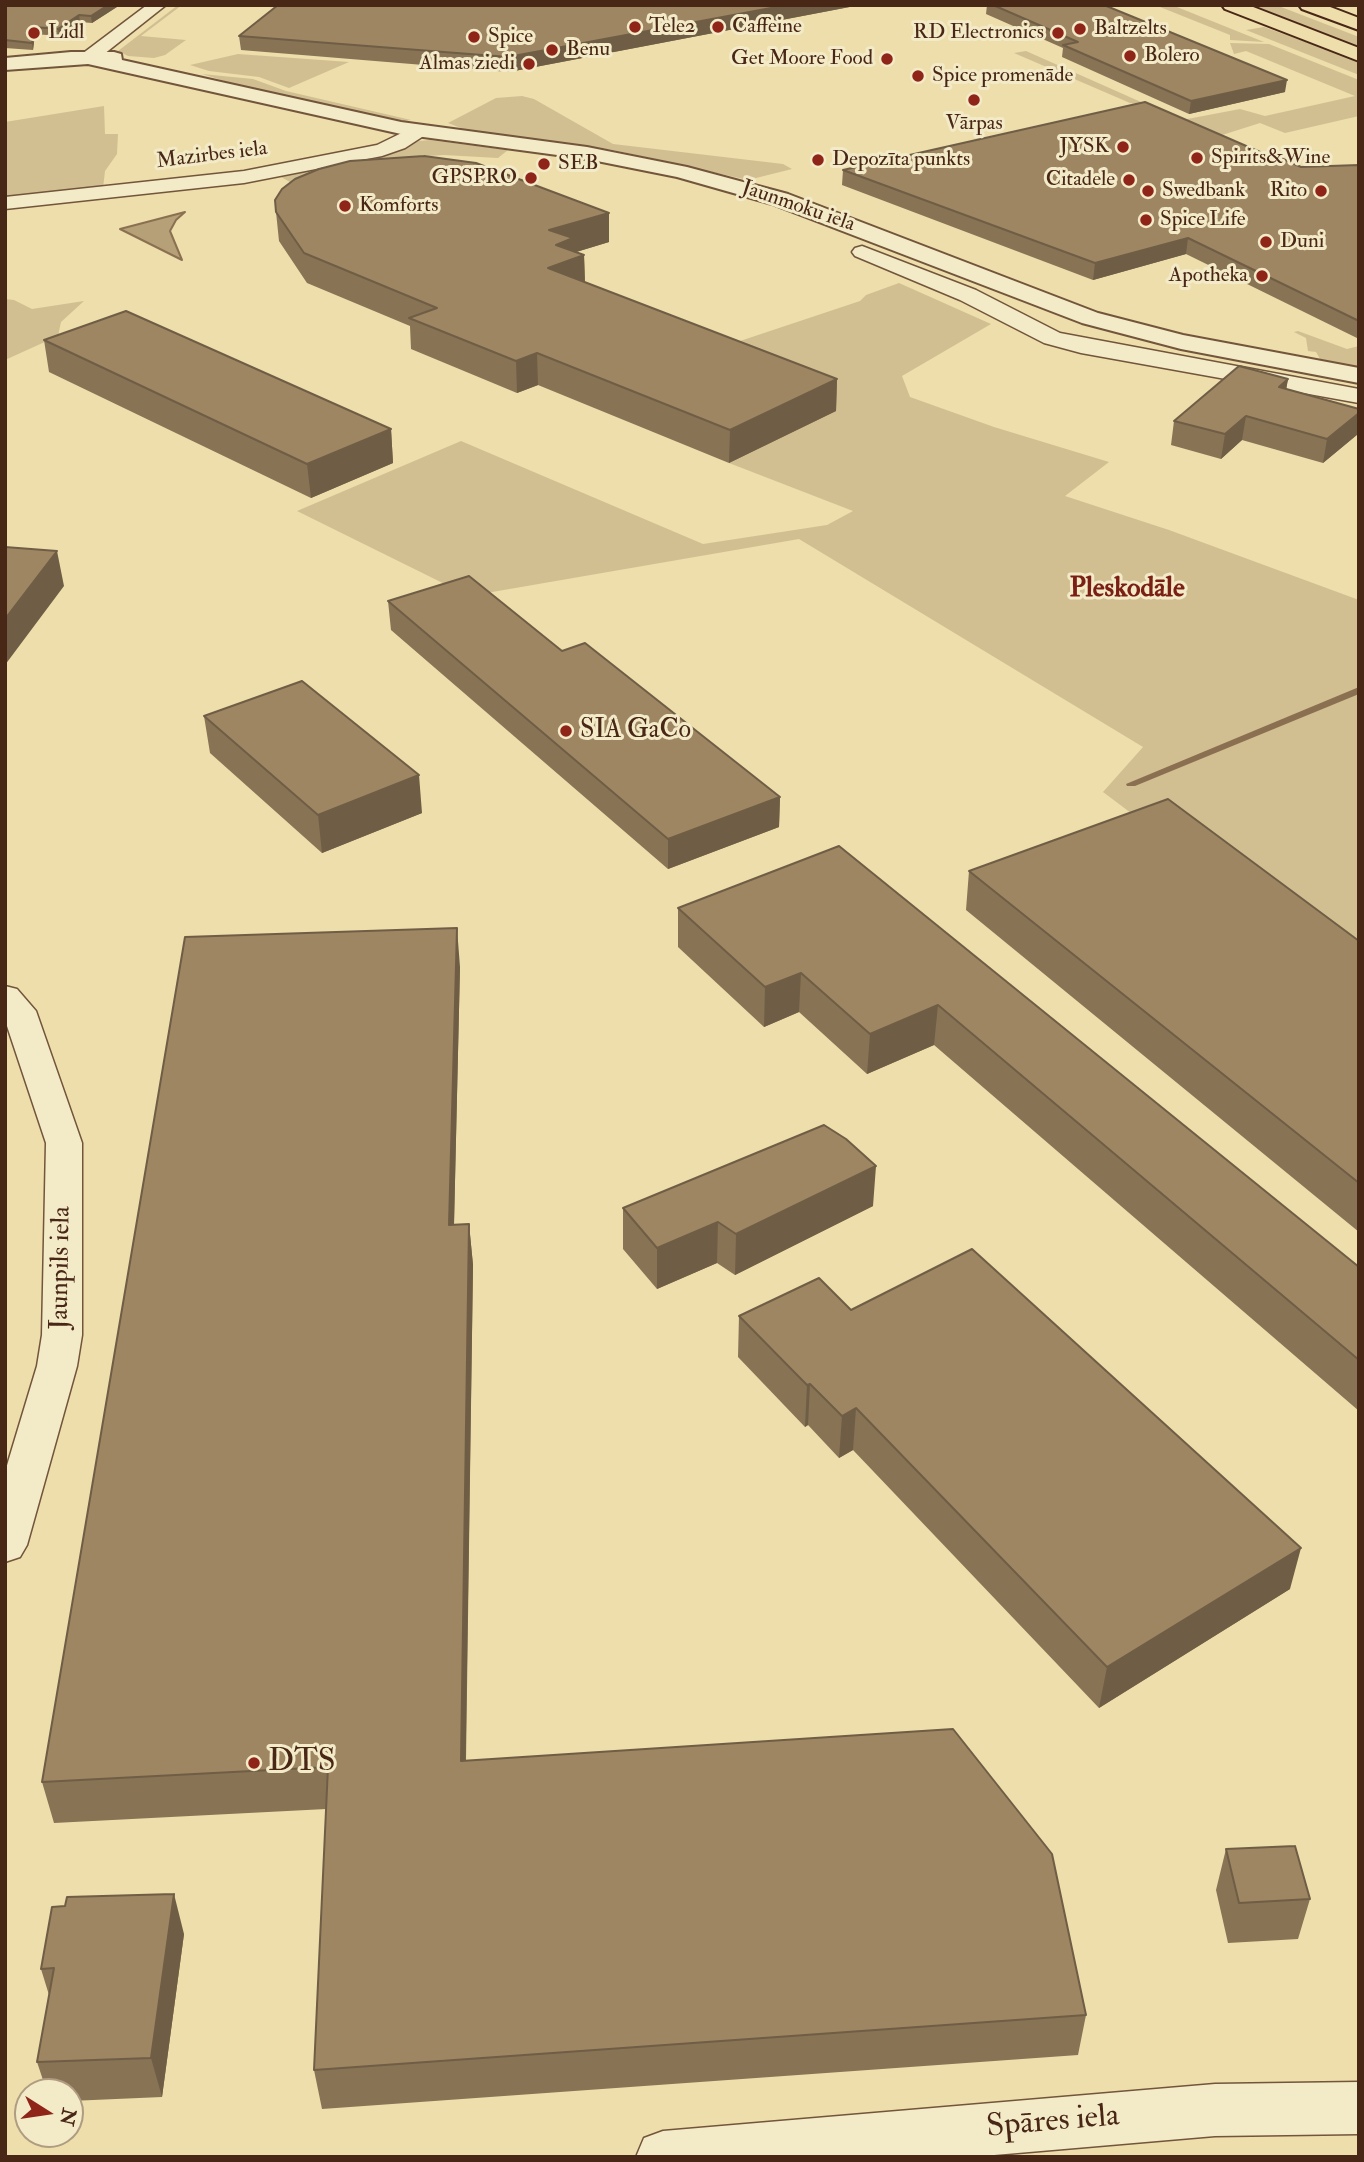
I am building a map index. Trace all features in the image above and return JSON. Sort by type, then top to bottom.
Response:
[{"type":"main road","points":[[1231,5],[1359,55]]},
{"type":"main road","points":[[1288,5],[1359,33]]},
{"type":"main road","points":[[1308,5],[1359,25]]},
{"type":"street","points":[[88,58],[158,5]]},
{"type":"street","name":"Jaunmoku iela","points":[[5,64],[88,58],[418,131],[586,153],[680,171],[780,199],[1090,318],[1324,379],[1359,396]]},
{"type":"street","name":"Mazirbes iela","points":[[5,203],[244,177],[382,150],[398,144],[418,131]]},
{"type":"street","name":"Jaunmoku iela","points":[[892,242],[862,252],[968,295],[1052,338],[1114,354],[1324,379],[1359,376]]},
{"type":"street","name":"Jaunpils iela","points":[[5,996],[19,1011],[64,1143],[62,1335],[57,1366],[5,1545]]},
{"type":"street","name":"Spāres iela","points":[[663,2157],[1215,2109],[1359,2108]]},
{"type":"shaded area","points":[[178,5],[182,5],[141,36],[186,40],[165,55],[154,58],[128,56],[118,51]]},
{"type":"shaded area","points":[[1155,5],[1172,5],[1264,42],[1230,40],[1230,35]]},
{"type":"shaded area","points":[[1242,5],[1276,5],[1359,37],[1359,51]]},
{"type":"shaded area","points":[[1264,27],[1359,61],[1359,75],[1246,30]]},
{"type":"shaded area","points":[[1230,43],[1269,44],[1359,80],[1359,116],[1285,133],[1260,123],[1219,136],[1182,120],[1240,109],[1265,116],[1355,96],[1246,51],[1234,54]]},
{"type":"shaded area","points":[[1026,51],[1150,106],[1130,103],[1014,53]]},
{"type":"shaded area","points":[[238,54],[349,62],[289,88],[259,77],[209,71],[190,65]]},
{"type":"shaded area","points":[[202,74],[253,79],[286,91],[411,120],[400,122],[244,87]]},
{"type":"shaded area","points":[[522,96],[534,99],[613,144],[783,164],[792,169],[748,180],[613,150],[466,130],[448,123],[496,98]]},
{"type":"shaded area","points":[[104,106],[105,134],[118,134],[117,154],[105,171],[103,188],[5,198],[5,122]]},
{"type":"shaded area","points":[[430,140],[508,150],[498,158],[444,155],[413,157],[325,171],[290,182],[281,177],[387,153],[419,141]]},
{"type":"shaded area","points":[[185,212],[176,220],[170,231],[182,260],[120,229]]},
{"type":"shaded area","points":[[899,283],[991,324],[902,376],[910,397],[994,427],[1109,462],[1065,496],[1169,530],[1359,600],[1359,984],[1103,792],[1143,747],[799,539],[469,596],[297,511],[461,441],[703,544],[827,525],[853,511],[729,463],[835,411],[701,354],[860,301],[866,295]]},
{"type":"shaded area","points":[[5,299],[14,300],[32,309],[84,301],[61,322],[58,336],[5,360]]},
{"type":"shaded area","points":[[1298,331],[1347,349],[1359,346],[1359,367],[1320,359],[1316,352],[1308,351],[1306,338],[1294,332]]},
{"type":"building","name":"Lidl","points":[[5,5],[108,5],[91,16],[79,15],[58,29],[34,27],[32,43],[5,40]]},
{"type":"building","name":"Spice","points":[[278,5],[787,5],[508,57],[239,36]]},
{"type":"building","name":"Bolero","points":[[993,5],[1104,5],[1287,80],[1191,101],[1063,45],[1078,42]]},
{"type":"building","name":"Spice Life","points":[[1145,102],[1301,167],[1359,165],[1359,321],[1188,238],[1095,263],[843,170]]},
{"type":"building","points":[[424,156],[476,163],[609,213],[549,230],[573,238],[556,245],[584,255],[548,268],[837,379],[730,430],[537,353],[516,361],[409,318],[437,308],[304,253],[276,212],[275,200],[282,189],[295,179],[319,169],[350,161]]},
{"type":"building","points":[[126,311],[391,429],[307,464],[44,340]]},
{"type":"building","points":[[1239,366],[1288,379],[1279,387],[1359,409],[1359,413],[1327,439],[1246,416],[1225,434],[1174,421]]},
{"type":"building","points":[[5,547],[57,551],[5,619]]},
{"type":"building","points":[[469,576],[562,651],[585,643],[780,797],[668,839],[388,601]]},
{"type":"building","points":[[302,681],[419,775],[318,815],[204,716]]},
{"type":"building","points":[[1168,799],[1359,941],[1359,1183],[969,871]]},
{"type":"building","points":[[839,846],[1359,1267],[1359,1360],[938,1005],[870,1034],[801,973],[765,987],[678,908]]},
{"type":"building","points":[[457,928],[449,1225],[469,1224],[461,1761],[953,1729],[1052,1854],[1086,2015],[314,2070],[328,1767],[42,1782],[185,937]]},
{"type":"building","points":[[824,1125],[846,1139],[876,1166],[736,1234],[718,1222],[657,1248],[623,1208]]},
{"type":"building","points":[[972,1249],[1301,1548],[1107,1667],[856,1408],[842,1416],[810,1384],[807,1385],[739,1316],[819,1278],[851,1310]]},
{"type":"building","points":[[1295,1846],[1310,1899],[1239,1903],[1226,1849]]},
{"type":"building","points":[[174,1894],[151,2058],[37,2062],[54,1968],[41,1969],[52,1907],[65,1906],[67,1897]]},
{"type":"waterway","points":[[1131,784],[1359,690]]},
{"type":"place","name":"Tele2","points":[[635,27]]},
{"type":"place","name":"Caffeine","points":[[718,27]]},
{"type":"place","name":"Baltzelts","points":[[1080,29]]},
{"type":"place","name":"Lidl","points":[[34,33]]},
{"type":"place","name":"RD Electronics","points":[[1058,33]]},
{"type":"place","name":"Spice","points":[[474,37]]},
{"type":"place","name":"Benu","points":[[552,50]]},
{"type":"place","name":"Bolero","points":[[1130,56]]},
{"type":"place","name":"Get Moore Food","points":[[887,59]]},
{"type":"place","name":"Almas ziedi","points":[[529,64]]},
{"type":"place","name":"Spice promenāde","points":[[918,76]]},
{"type":"place","name":"Vārpas","points":[[974,100]]},
{"type":"place","name":"JYSK","points":[[1123,147]]},
{"type":"place","name":"Spirits&Wine","points":[[1197,158]]},
{"type":"place","name":"Depozīta punkts","points":[[818,160]]},
{"type":"place","name":"SEB","points":[[544,164]]},
{"type":"place","name":"GPSPRO","points":[[531,178]]},
{"type":"place","name":"Citadele","points":[[1129,180]]},
{"type":"place","name":"Swedbank","points":[[1148,191]]},
{"type":"place","name":"Rito","points":[[1321,191]]},
{"type":"place","name":"Komforts","points":[[345,206]]},
{"type":"place","name":"Spice Life","points":[[1146,220]]},
{"type":"place","name":"Duni","points":[[1266,242]]},
{"type":"place","name":"Apotheka","points":[[1262,276]]},
{"type":"place","name":"SIA GaCo","points":[[566,731]]},
{"type":"place","name":"DTS","points":[[254,1763]]},
{"type":"district","name":"Pleskodāle","points":[[1127,590]]}]
